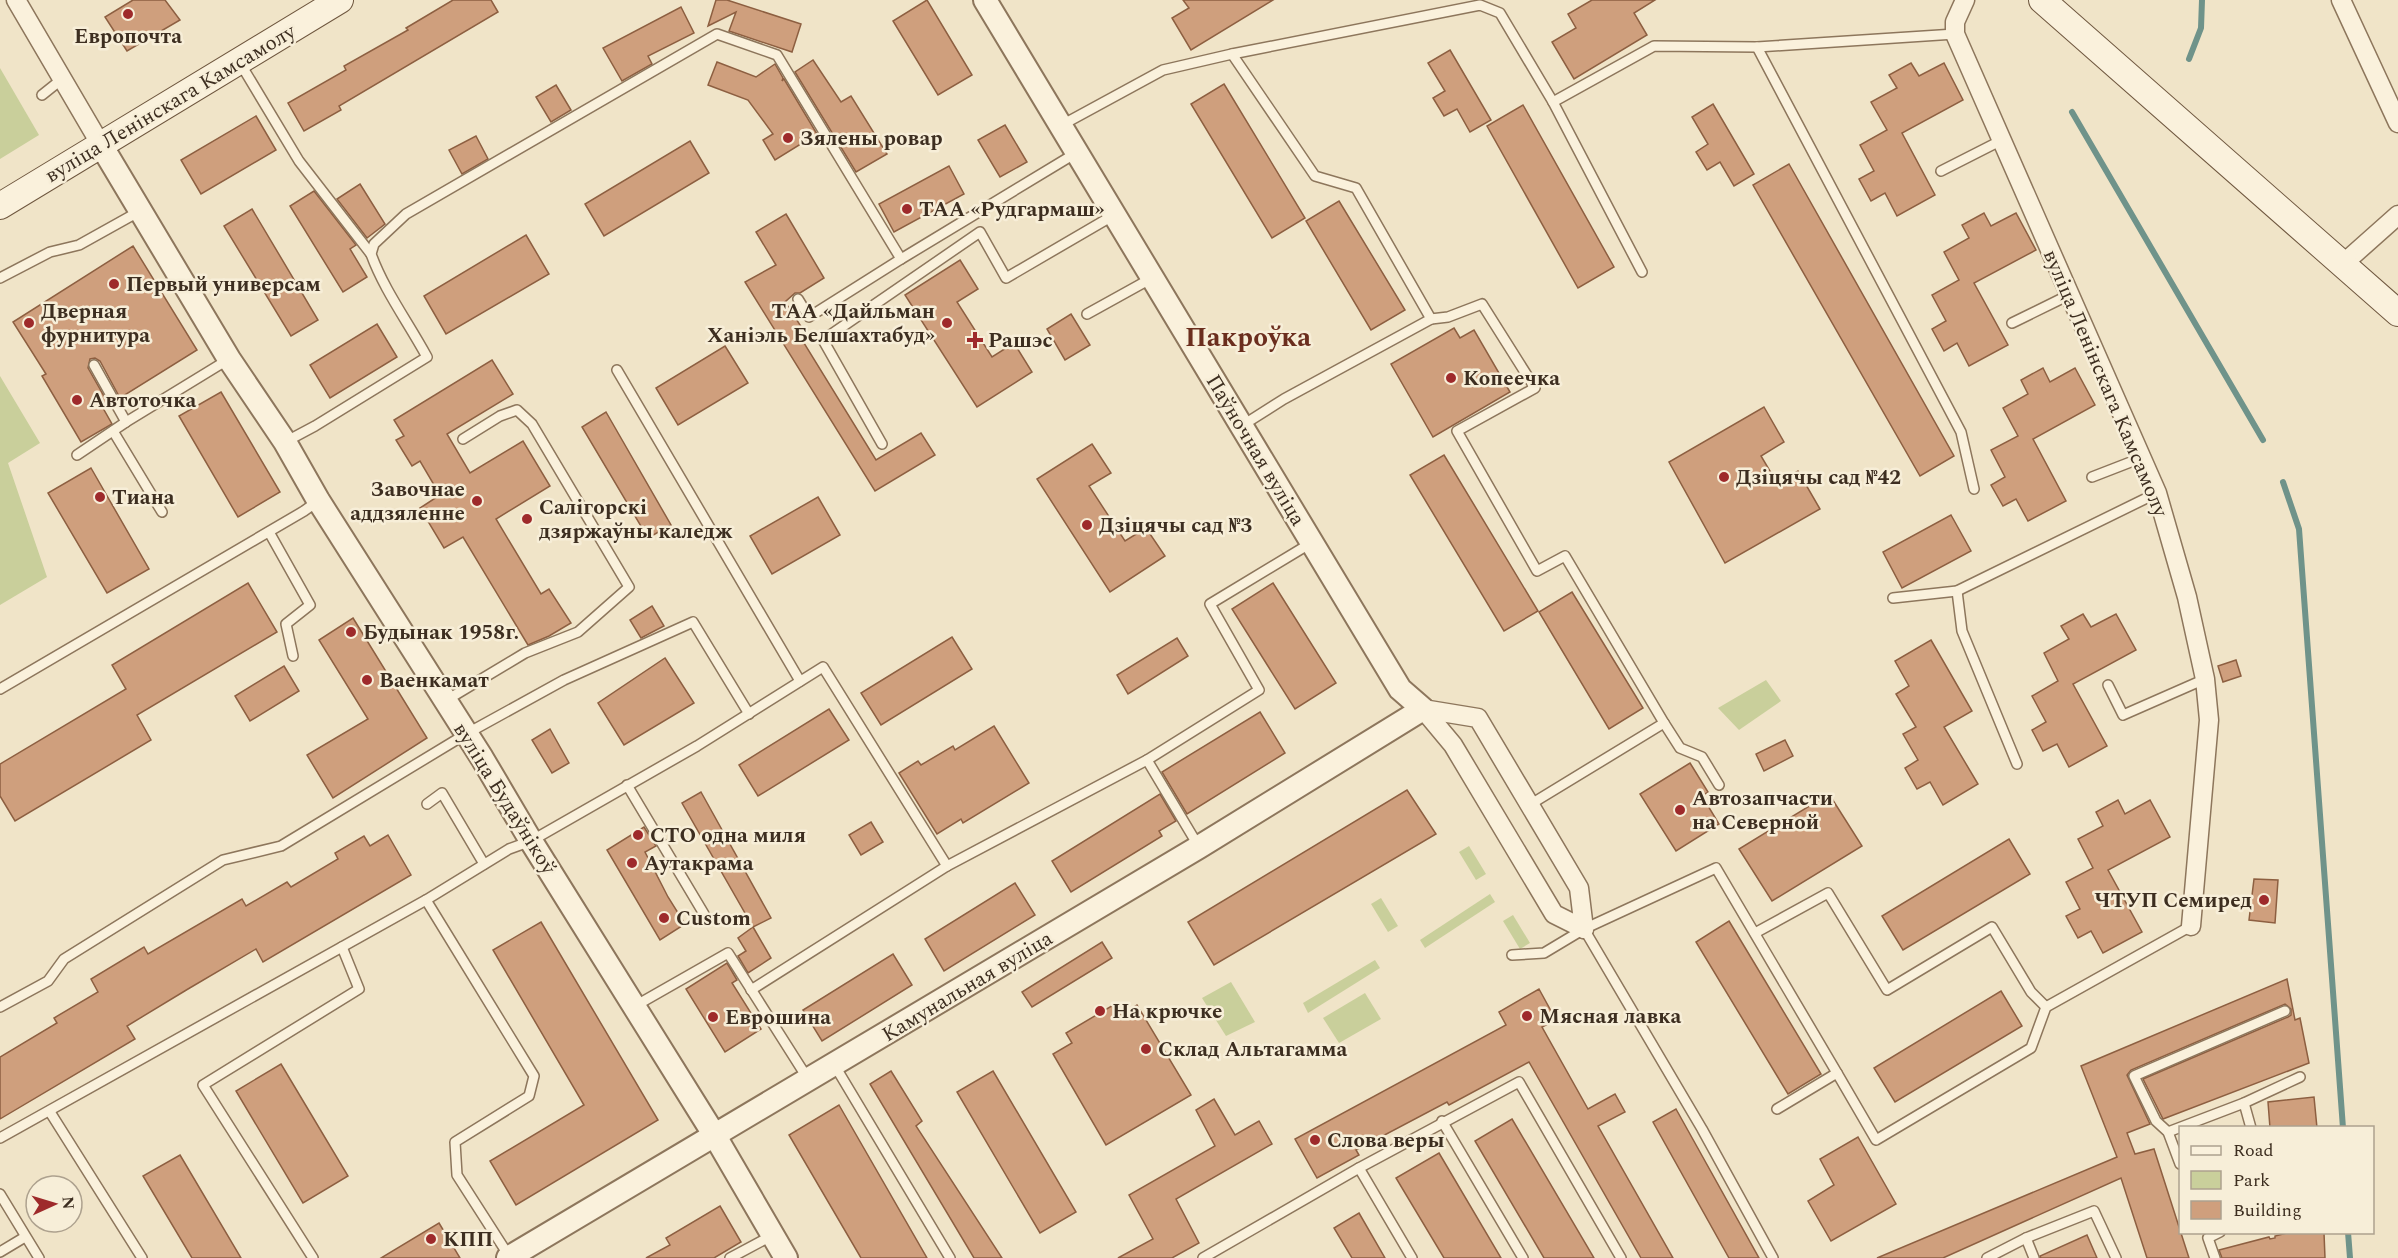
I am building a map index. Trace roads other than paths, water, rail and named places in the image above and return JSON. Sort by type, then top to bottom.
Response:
[{"type":"main road","name":"вуліца Ленінскага Камсамолу","points":[[0,206],[340,0]]},
{"type":"main road","points":[[2042,0],[2344,263],[2398,313]]},
{"type":"street","name":"вуліца Будаўнікоў","points":[[16,0],[230,359],[285,442],[318,500],[635,1006],[715,1136],[786,1258]]},
{"type":"street","name":"Паўночная вуліца","points":[[985,0],[1400,689],[1423,709]]},
{"type":"street","points":[[1954,34],[1955,22],[1965,0]]},
{"type":"street","points":[[2341,0],[2398,123]]},
{"type":"street","name":"вуліца Ленінскага Камсамолу","points":[[1954,34],[2157,493],[2187,597],[2205,679],[2209,720],[2191,926]]},
{"type":"street","points":[[2344,263],[2398,214]]},
{"type":"street","points":[[1423,709],[1478,718],[1579,888],[1584,929]]},
{"type":"street","points":[[1423,709],[1453,745],[1554,914],[1584,929]]},
{"type":"street","name":"Камунальная вуліца","points":[[509,1258],[835,1066],[1423,709]]},
{"type":"lane","points":[[1060,126],[1163,70],[1232,54],[1480,5],[1500,14],[1553,102],[1642,272]]},
{"type":"lane","points":[[370,254],[374,244],[406,214],[717,34],[777,55],[812,123],[901,259]]},
{"type":"lane","points":[[1553,102],[1654,46],[1757,47],[1954,34]]},
{"type":"lane","points":[[1757,47],[1961,432],[1974,489]]},
{"type":"lane","points":[[1232,54],[1315,176],[1356,188],[1431,320]]},
{"type":"lane","points":[[238,61],[299,161],[370,254],[381,281],[391,292],[427,357],[285,442]]},
{"type":"lane","points":[[42,94],[62,79]]},
{"type":"lane","points":[[1941,171],[2002,140]]},
{"type":"lane","points":[[798,299],[809,317],[1076,153]]},
{"type":"lane","points":[[0,278],[50,252],[79,245],[140,210]]},
{"type":"lane","points":[[882,444],[823,340],[980,232],[1006,278],[1114,214]]},
{"type":"lane","points":[[1087,314],[1152,278]]},
{"type":"lane","points":[[2012,323],[2069,295]]},
{"type":"lane","points":[[1241,426],[1284,399],[1431,320],[1448,317],[1482,304],[1535,388],[1457,431],[1537,571],[1565,556],[1680,748],[1702,757],[1719,785]]},
{"type":"lane","points":[[77,455],[126,422],[230,359]]},
{"type":"lane","points":[[94,365],[126,422]]},
{"type":"lane","points":[[617,370],[800,681]]},
{"type":"lane","points":[[446,701],[525,653],[578,632],[629,587],[532,424],[517,410],[500,416],[463,439]]},
{"type":"lane","points":[[113,431],[162,512]]},
{"type":"lane","points":[[2092,477],[2141,458]]},
{"type":"lane","points":[[1893,598],[1957,591],[2157,493]]},
{"type":"lane","points":[[0,689],[269,532],[318,500]]},
{"type":"lane","points":[[269,532],[310,605],[286,624],[293,656]]},
{"type":"lane","points":[[751,990],[947,866],[1147,760],[1260,690],[1210,604],[1311,543]]},
{"type":"lane","points":[[1957,591],[1962,631],[2017,764]]},
{"type":"lane","points":[[0,1008],[48,981],[64,959],[223,860],[281,846],[466,734],[564,680],[693,622],[749,714]]},
{"type":"lane","points":[[0,1138],[426,900],[509,849],[531,841],[697,746],[823,667],[947,866]]},
{"type":"lane","points":[[2108,685],[2123,715],[2205,679]]},
{"type":"lane","points":[[1531,804],[1664,723]]},
{"type":"lane","points":[[1147,760],[1199,847]]},
{"type":"lane","points":[[627,785],[704,914]]},
{"type":"lane","points":[[427,804],[442,793],[484,864]]},
{"type":"lane","points":[[1512,955],[1544,953],[1584,929],[1716,868],[1876,1140],[2031,1048],[2046,1007],[2191,926]]},
{"type":"lane","points":[[1755,933],[1828,892],[1887,990],[1992,927],[2031,992],[2046,1007]]},
{"type":"lane","points":[[426,900],[534,1076],[529,1096],[455,1142],[457,1175],[509,1258]]},
{"type":"lane","points":[[1584,929],[1702,1129],[1773,1258]]},
{"type":"lane","points":[[313,1258],[204,1085],[359,989],[342,947]]},
{"type":"lane","points":[[635,1006],[728,953],[810,1081]]},
{"type":"lane","points":[[2179,1159],[2168,1132],[2156,1121],[2134,1076],[2284,1011]]},
{"type":"lane","points":[[835,1066],[950,1258]]},
{"type":"lane","points":[[1777,1109],[1837,1073]]},
{"type":"lane","points":[[2184,1126],[2244,1103],[2300,1077]]},
{"type":"lane","points":[[1203,1258],[1442,1121],[1519,1082],[1621,1258]]},
{"type":"lane","points":[[2244,1103],[2250,1126]]},
{"type":"lane","points":[[50,1112],[142,1258]]},
{"type":"lane","points":[[1442,1121],[1523,1258]]},
{"type":"lane","points":[[2168,1132],[2179,1128]]},
{"type":"lane","points":[[1359,1168],[1412,1258]]},
{"type":"lane","points":[[0,1194],[39,1258]]},
{"type":"lane","points":[[1987,1258],[2026,1238],[2094,1211],[2116,1258]]},
{"type":"lane","points":[[730,1258],[773,1235]]},
{"type":"lane","points":[[2207,1235],[2215,1258]]},
{"type":"lane","points":[[0,1252],[25,1237]]},
{"type":"lane","points":[[2026,1238],[2034,1258]]},
{"type":"waterway","points":[[2189,59],[2201,28],[2202,0]]},
{"type":"waterway","points":[[2072,112],[2263,440]]},
{"type":"waterway","points":[[2283,482],[2299,529],[2343,1126]]},
{"type":"waterway","points":[[2348,1234],[2350,1258]]},
{"type":"place","name":"Европочта","points":[[128,14]]},
{"type":"place","name":"Зялены ровар","points":[[788,138]]},
{"type":"place","name":"ТАА «Рудгармаш»","points":[[907,209]]},
{"type":"place","name":"Первый универсам","points":[[114,284]]},
{"type":"place","name":"Дверная фурнитура","points":[[29,323]]},
{"type":"place","name":"ТАА «Дайльман Ханіэль Белшахтабуд»","points":[[947,323]]},
{"type":"place","name":"Рашэс","points":[[975,340]]},
{"type":"place","name":"Копеечка","points":[[1451,378]]},
{"type":"place","name":"Автоточка","points":[[77,400]]},
{"type":"place","name":"Дзіцячы сад №42","points":[[1724,477]]},
{"type":"place","name":"Тиана","points":[[100,497]]},
{"type":"place","name":"Завочнае аддзяленне","points":[[477,501]]},
{"type":"place","name":"Салігорскі дзяржаўны каледж","points":[[527,519]]},
{"type":"place","name":"Дзіцячы сад №3","points":[[1087,525]]},
{"type":"place","name":"Будынак 1958г.","points":[[351,632]]},
{"type":"place","name":"Ваенкамат","points":[[367,680]]},
{"type":"place","name":"Автозапчасти на Северной","points":[[1680,810]]},
{"type":"place","name":"СТО одна миля","points":[[638,835]]},
{"type":"place","name":"Аутакрама","points":[[632,863]]},
{"type":"place","name":"ЧТУП Семиред","points":[[2264,900]]},
{"type":"place","name":"Custom","points":[[664,918]]},
{"type":"place","name":"На крючке","points":[[1100,1011]]},
{"type":"place","name":"Мясная лавка","points":[[1527,1016]]},
{"type":"place","name":"Еврошина","points":[[713,1017]]},
{"type":"place","name":"Склад Альтагамма","points":[[1146,1049]]},
{"type":"place","name":"Слова веры","points":[[1315,1140]]},
{"type":"place","name":"КПП","points":[[431,1239]]},
{"type":"district","name":"Пакроўка","points":[[1248,337]]}]
